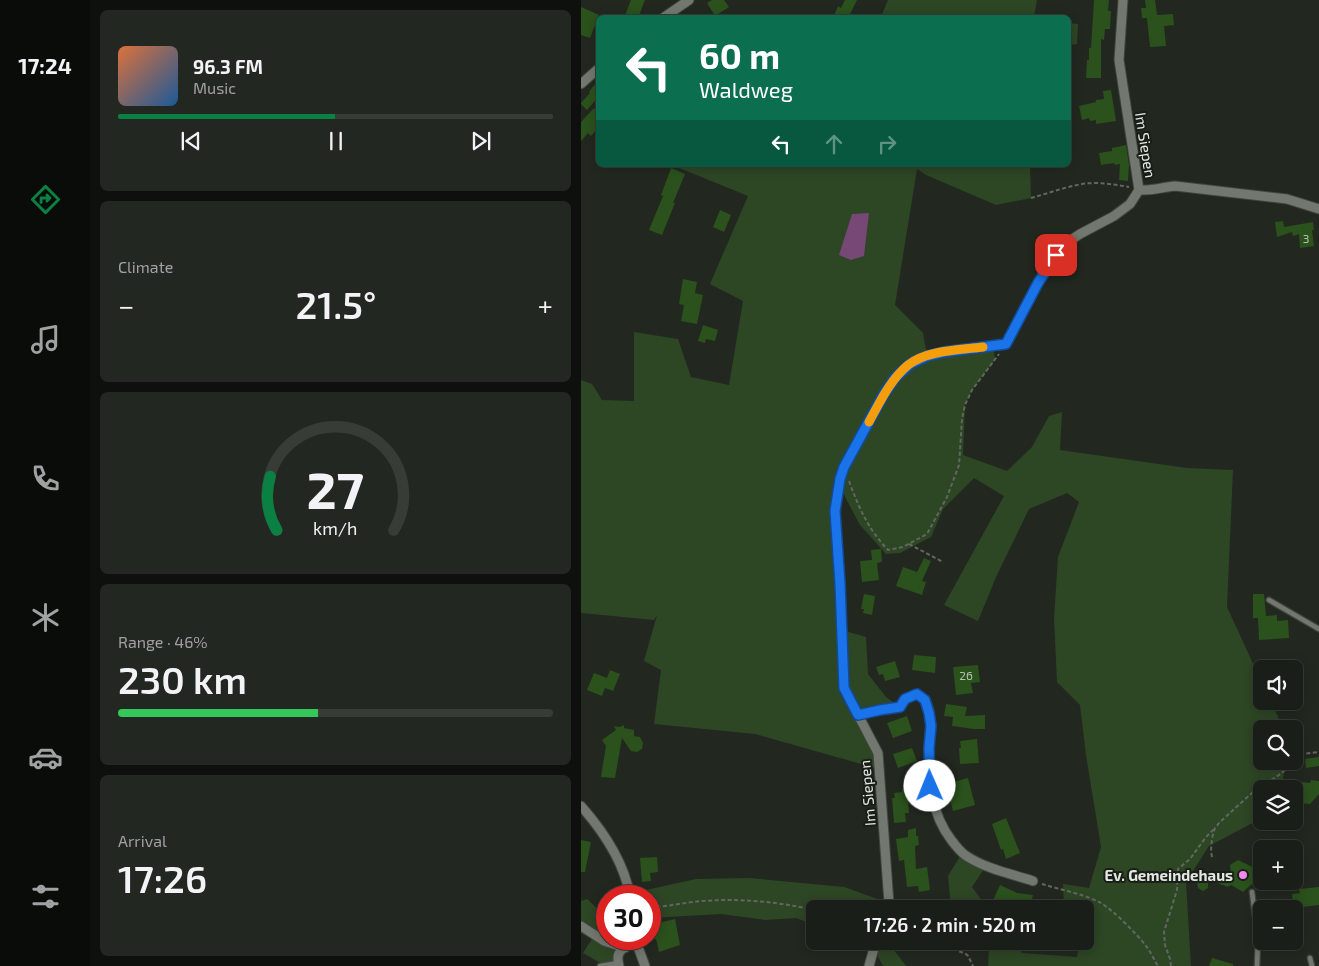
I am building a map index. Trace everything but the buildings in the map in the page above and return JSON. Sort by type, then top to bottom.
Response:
[{"type":"street","points":[[667,15],[689,0]]},
{"type":"street","name":"Im Siepen","points":[[889,900],[878,753],[844,688],[835,511],[840,479],[844,467],[884,394],[895,378],[910,364],[927,356],[1006,344],[1038,283],[1056,255],[1068,242],[1114,216],[1130,204],[1139,190],[1119,60],[1123,0]]},
{"type":"street","points":[[581,84],[596,71]]},
{"type":"street","points":[[1139,190],[1149,191],[1175,186],[1287,199],[1319,209]]},
{"type":"street","points":[[858,715],[900,707],[905,699],[917,694],[925,700],[931,726],[929,748],[930,786],[938,818],[945,832],[957,848],[970,858],[987,866],[1033,880]]},
{"type":"street","points":[[581,806],[609,842],[628,885]]},
{"type":"street","points":[[581,926],[596,936]]},
{"type":"street","points":[[619,964],[617,958],[622,950]]},
{"type":"street","points":[[639,950],[645,966]]},
{"type":"street","points":[[869,966],[873,950]]},
{"type":"lane","points":[[1269,600],[1319,629]]},
{"type":"lane","points":[[1252,892],[1259,939],[1257,966]]},
{"type":"lane","points":[[1311,958],[1312,966]]},
{"type":"lane","points":[[600,966],[619,964]]},
{"type":"path","points":[[1031,198],[1078,184],[1114,184],[1139,190]]},
{"type":"path","points":[[844,467],[867,524],[888,550],[903,547],[927,534],[947,497],[959,465],[962,419],[965,405],[972,390],[1006,344]]},
{"type":"path","points":[[909,544],[943,562]]},
{"type":"path","points":[[1303,754],[1319,752]]},
{"type":"path","points":[[1171,966],[1165,945],[1165,932],[1177,890],[1179,869],[1191,859],[1206,838],[1229,813],[1253,792],[1285,770]]},
{"type":"path","points":[[1213,857],[1211,851],[1215,828]]},
{"type":"path","points":[[1033,880],[1102,903],[1146,946],[1158,966]]},
{"type":"path","points":[[661,906],[703,901],[741,900],[806,908]]},
{"type":"path","points":[[955,950],[968,956],[973,966]]},
{"type":"green space","points":[[888,0],[1037,0],[1034,15],[882,15]]},
{"type":"green space","points":[[1071,23],[1078,24],[1077,44],[1071,45]]},
{"type":"green space","points":[[677,167],[1030,167],[1031,198],[996,205],[926,175],[917,169],[895,305],[923,333],[927,356],[993,346],[995,360],[972,390],[965,405],[963,455],[1007,471],[1032,447],[1049,416],[1062,412],[1060,450],[1187,468],[1233,470],[1227,607],[1253,663],[1253,710],[1275,710],[1279,720],[1253,720],[1253,770],[1284,770],[1283,780],[1253,780],[1253,823],[1209,846],[1186,882],[1191,966],[988,966],[989,950],[1020,950],[1022,953],[1077,957],[1078,950],[1094,950],[1094,900],[1064,900],[1063,884],[1089,888],[1101,847],[1080,705],[1057,682],[1054,618],[1058,557],[1079,502],[1067,493],[1029,509],[996,577],[978,621],[944,605],[1004,496],[974,478],[943,509],[931,537],[900,553],[886,554],[860,525],[845,497],[840,481],[842,630],[866,637],[868,674],[886,697],[900,707],[858,716],[878,753],[879,769],[755,734],[654,724],[661,670],[644,661],[657,615],[654,620],[581,613],[581,380],[592,384],[602,400],[634,401],[634,332],[678,339],[691,377],[729,385],[743,301],[710,284],[748,196]]},
{"type":"green space","points":[[962,853],[986,866],[972,887],[981,900],[950,900],[948,876]]},
{"type":"green space","points":[[626,878],[634,885],[628,885]]},
{"type":"green space","points":[[750,878],[844,887],[881,900],[806,900],[806,922],[796,918],[765,920],[721,914],[661,917],[661,887],[696,879]]},
{"type":"green space","points":[[587,899],[596,907],[596,950],[624,950],[618,963],[604,965],[583,953],[592,939],[581,933],[581,901]]},
{"type":"green space","points":[[875,950],[894,950],[906,966],[883,966]]},
{"type":"shaded area","points":[[869,213],[864,256],[851,260],[839,255],[852,214]]},
{"type":"slow traffic","points":[[869,422],[895,378],[910,364],[927,356],[944,352],[983,347]]},
{"type":"place","name":"Ev. Gemeindehaus","points":[[1243,875]]},
{"type":"route","points":[[930,786],[929,748],[931,726],[925,700],[917,694],[905,699],[900,707],[858,715],[844,688],[835,511],[840,479],[844,467],[884,394],[895,378],[910,364],[927,356],[1006,344],[1038,283],[1056,255]]}]
